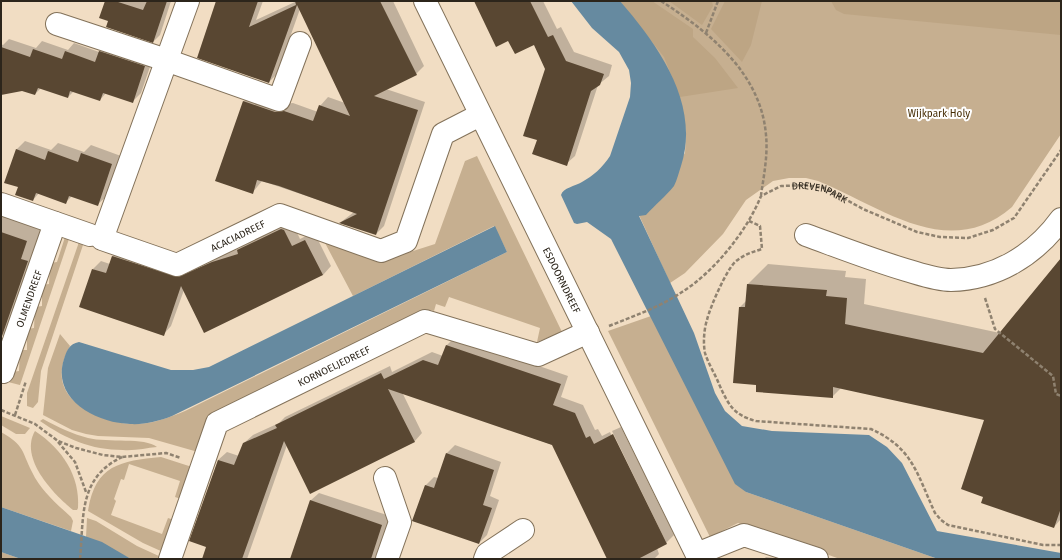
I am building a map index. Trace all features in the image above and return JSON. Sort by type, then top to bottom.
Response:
[{"type":"street","name":"ACACIADREEF","points":[[188,1],[102,239],[177,265],[280,215],[381,251],[406,241],[442,134],[480,115]]},
{"type":"street","name":"ESDOORNDREEF","points":[[425,1],[698,556]]},
{"type":"street","points":[[57,24],[166,60],[279,100],[300,43]]},
{"type":"street","points":[[1,204],[90,236]]},
{"type":"street","points":[[806,235],[870,259],[929,276],[950,280],[978,276],[1018,261],[1044,241],[1061,219]]},
{"type":"street","name":"OLMENDREEF","points":[[1,371],[3,372],[55,223]]},
{"type":"street","name":"KORNOELJEDREEF","points":[[170,559],[217,423],[425,321],[538,355],[588,332]]},
{"type":"street","points":[[385,478],[400,522],[387,559]]},
{"type":"street","points":[[485,559],[487,554],[523,530]]},
{"type":"street","points":[[698,556],[744,534],[817,559]]},
{"type":"path","points":[[588,332],[641,313],[682,292],[707,273],[748,221],[761,196],[765,164],[766,135],[761,106],[749,83],[734,60],[706,33],[661,1]]},
{"type":"path","points":[[706,33],[718,1]]},
{"type":"path","name":"DREVENPARK","points":[[761,196],[781,186],[805,185],[825,188],[863,209],[918,232],[940,237],[968,238],[993,230],[1014,218],[1061,150]]},
{"type":"path","points":[[748,221],[760,226],[762,249],[744,255],[734,263],[727,272],[706,320],[704,334],[705,353],[729,404],[735,412],[744,418],[756,421],[871,429],[886,436],[899,446],[908,456],[936,513],[941,520],[948,524],[1042,545],[1061,545]]},
{"type":"path","points":[[978,276],[995,329],[1053,376],[1056,394],[1061,396]]},
{"type":"path","points":[[1,410],[35,424],[58,441],[75,462],[86,493],[80,559]]},
{"type":"path","points":[[58,441],[103,455],[122,457],[166,453]]},
{"type":"path","points":[[86,493],[100,472],[110,463],[122,457]]},
{"type":"green space","name":"Wijkpark Holy","points":[[620,1],[1061,1],[1061,134],[1012,207],[988,223],[964,230],[939,230],[915,224],[891,215],[818,181],[806,178],[789,178],[773,181],[746,200],[723,234],[685,273],[670,283],[639,215],[685,153],[686,134],[684,119]]},
{"type":"green space","points":[[477,156],[562,332],[537,342],[540,328],[449,297],[445,307],[436,304],[434,311],[431,310],[210,417],[198,452],[149,438],[98,436],[86,434],[72,430],[43,415],[48,368],[60,334],[70,346],[64,359],[62,380],[65,389],[71,397],[89,411],[116,422],[138,424],[152,422],[185,411],[507,252],[494,226],[353,296],[324,241],[385,260],[435,244],[465,161]]},
{"type":"green space","points":[[65,237],[69,239],[20,385],[8,382],[12,372],[19,371],[20,350],[27,350],[27,329],[34,328],[35,307],[42,306],[42,285],[49,284],[50,263],[57,262]]},
{"type":"green space","points":[[79,242],[84,242],[41,371],[38,402],[33,408],[27,406],[27,393]]},
{"type":"green space","points":[[651,316],[746,492],[938,559],[840,559],[738,523],[710,537],[608,331]]},
{"type":"green space","points":[[1,416],[30,428],[25,434],[16,434],[1,425]]},
{"type":"green space","points":[[43,419],[65,430],[88,438],[144,442],[157,447],[127,450],[90,446],[59,433],[40,421]]},
{"type":"green space","points":[[35,431],[53,446],[67,464],[76,485],[78,496],[77,510],[73,510],[56,495],[40,475],[31,452],[31,441]]},
{"type":"green space","points":[[1,432],[18,445],[24,453],[32,472],[40,485],[71,517],[73,521],[71,531],[1,507]]},
{"type":"green space","points":[[161,457],[192,467],[181,499],[175,497],[180,481],[129,464],[124,480],[121,479],[114,499],[116,501],[111,515],[162,534],[168,518],[174,520],[163,552],[143,543],[88,511],[91,496],[97,484],[103,475],[112,468],[133,461]]},
{"type":"green space","points":[[87,518],[96,521],[137,546],[161,557],[161,559],[131,559],[86,537]]},
{"type":"green space","points":[[1,552],[21,559],[1,559]]},
{"type":"shaded area","points":[[620,1],[652,1],[693,29],[693,37],[715,58],[738,88],[680,97],[664,57]]},
{"type":"shaded area","points":[[669,1],[712,1],[713,6],[702,25]]},
{"type":"shaded area","points":[[725,1],[762,1],[751,45],[742,62],[711,29]]},
{"type":"shaded area","points":[[831,1],[1061,1],[1061,35],[844,14],[836,10]]},
{"type":"water","points":[[571,1],[620,1],[661,56],[681,98],[685,120],[686,143],[677,179],[671,190],[646,215],[639,216],[694,333],[715,393],[725,411],[742,426],[772,431],[869,435],[887,447],[902,463],[937,531],[1061,553],[1061,559],[938,559],[746,492],[735,484],[611,239],[587,222],[577,224],[574,223],[561,195],[567,189],[594,174],[610,156],[630,97],[631,83],[629,70],[619,52],[592,28]]},
{"type":"water","points":[[495,226],[507,252],[162,420],[141,424],[130,424],[117,423],[104,419],[91,414],[79,406],[70,397],[64,386],[62,373],[64,359],[69,348],[73,344],[79,342],[171,370],[193,370],[209,367]]},
{"type":"water","points":[[1,507],[102,542],[131,559],[21,559],[1,552]]},
{"type":"building","points":[[105,1],[115,1],[143,10],[147,1],[167,1],[153,43],[106,27],[108,21],[99,18]]},
{"type":"building","points":[[216,1],[258,1],[249,27],[296,5],[295,1],[380,1],[417,75],[374,96],[418,110],[376,235],[339,223],[357,214],[279,186],[257,180],[253,194],[215,181],[243,101],[275,112],[284,111],[313,121],[319,105],[350,116],[297,5],[269,83],[197,58]]},
{"type":"building","points":[[474,1],[530,1],[548,37],[553,35],[566,61],[604,74],[600,85],[591,91],[567,166],[532,154],[537,140],[523,136],[545,69],[534,45],[515,54],[508,41],[496,47]]},
{"type":"building","points":[[1,47],[30,57],[33,49],[62,59],[65,51],[95,62],[99,51],[145,66],[133,103],[103,93],[100,101],[70,91],[68,98],[38,88],[35,95],[22,91],[1,95]]},
{"type":"building","points":[[16,149],[45,160],[48,151],[78,162],[81,153],[112,164],[98,206],[69,196],[66,204],[36,193],[33,201],[15,195],[18,187],[4,183]]},
{"type":"building","points":[[281,229],[284,230],[292,246],[305,240],[323,275],[204,333],[181,286],[164,336],[79,307],[92,269],[106,273],[112,256],[178,277],[212,262],[238,254],[237,250]]},
{"type":"building","points":[[1,232],[27,241],[21,259],[28,261],[2,336]]},
{"type":"building","points":[[1061,258],[1061,508],[1054,528],[981,503],[983,497],[961,489],[984,420],[833,387],[833,398],[756,392],[756,385],[733,383],[739,307],[745,307],[747,284],[827,290],[826,296],[847,298],[845,324],[983,353]]},
{"type":"building","points":[[446,345],[561,384],[553,405],[575,413],[586,438],[590,436],[594,444],[613,434],[667,544],[638,559],[607,559],[552,445],[388,389],[415,442],[310,494],[284,441],[242,559],[202,559],[206,547],[189,541],[218,460],[234,465],[243,443],[277,428],[275,425],[381,373],[384,379],[423,360],[438,365]]},
{"type":"building","points":[[446,453],[494,470],[483,505],[492,508],[479,544],[412,521],[425,485],[434,488]]},
{"type":"building","points":[[310,500],[382,525],[371,559],[290,559]]}]
